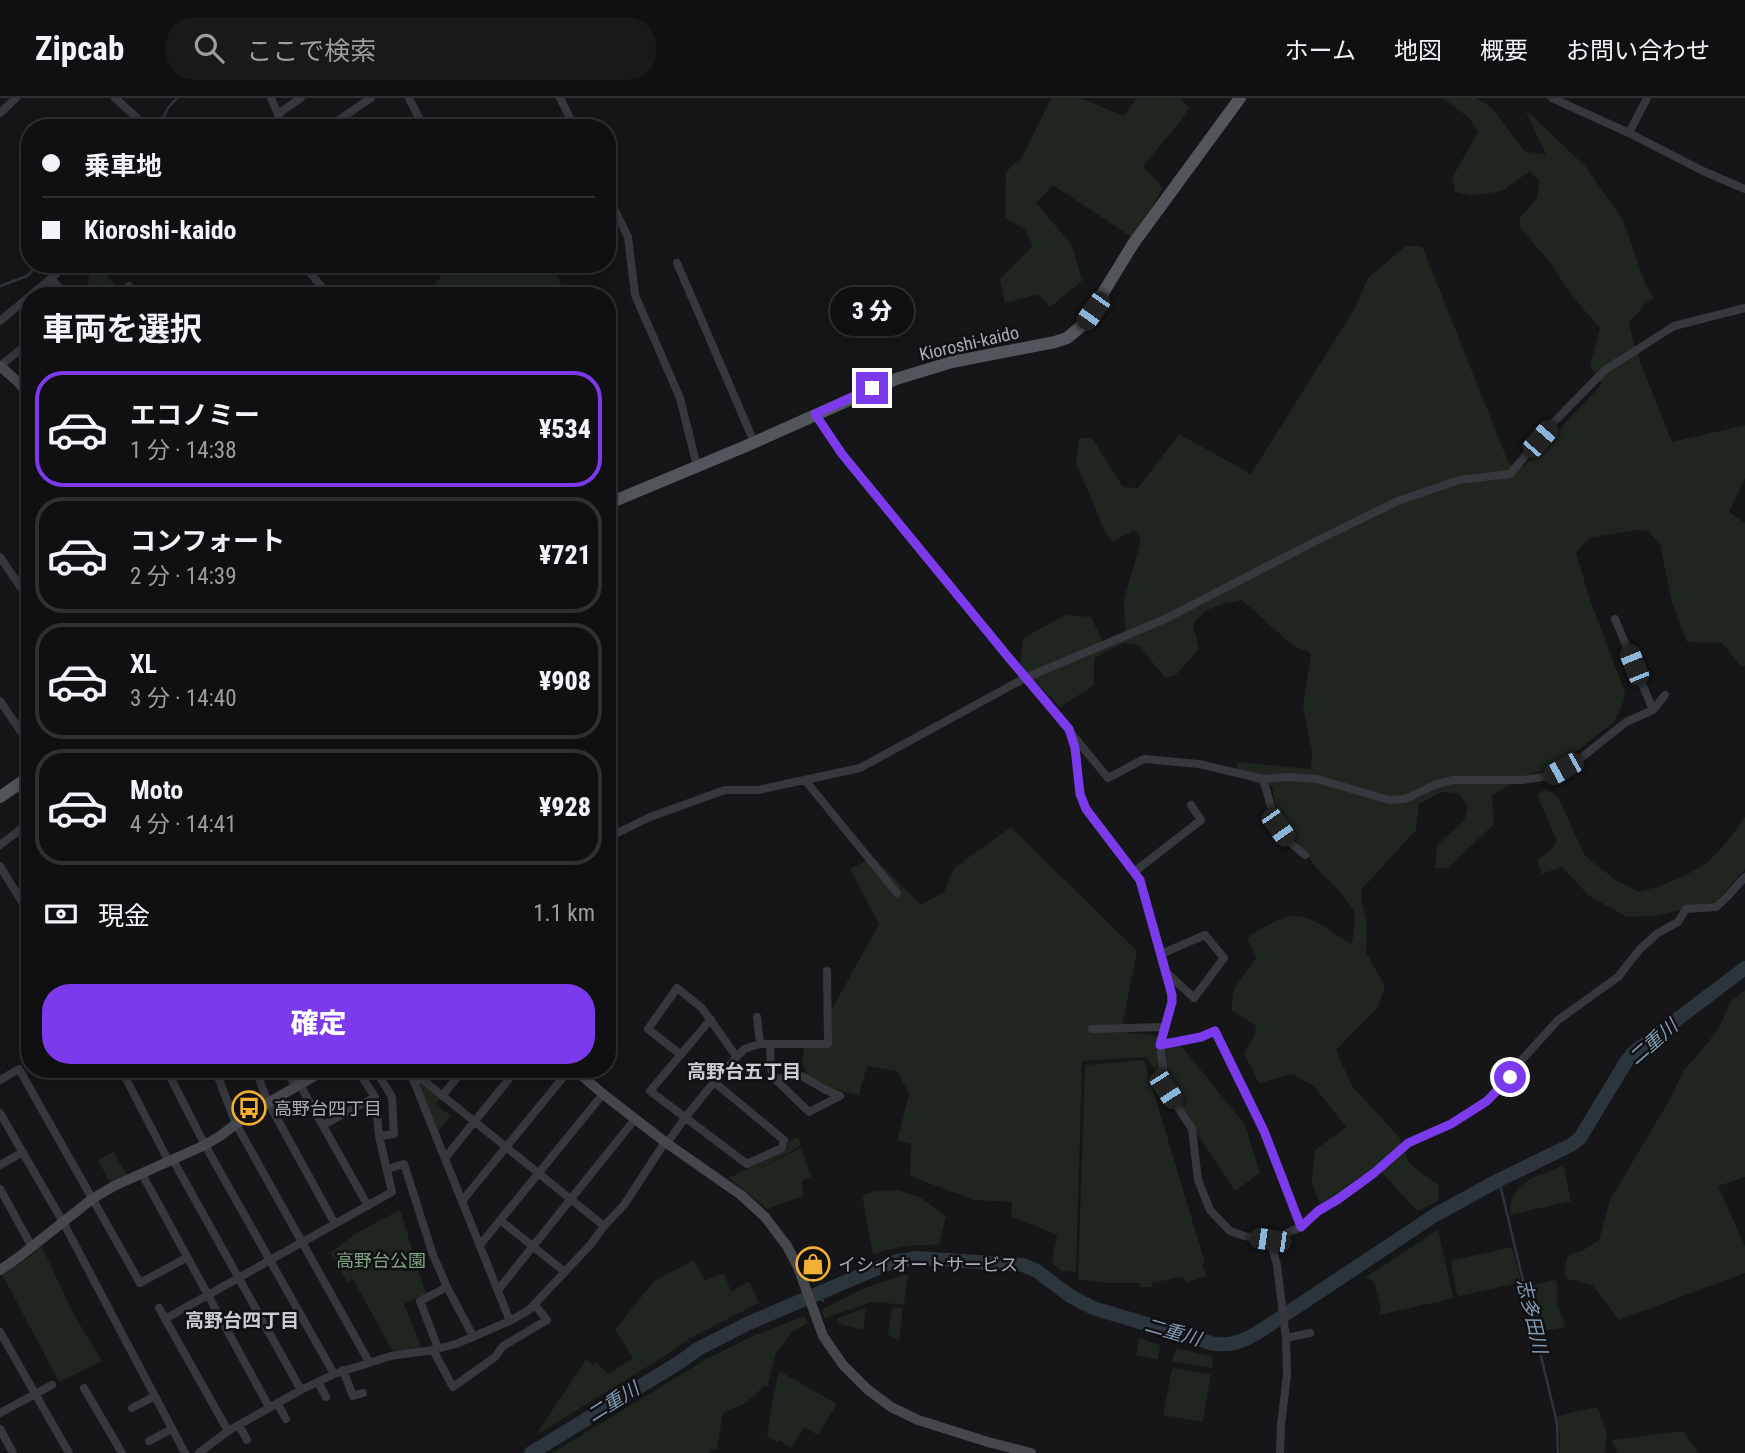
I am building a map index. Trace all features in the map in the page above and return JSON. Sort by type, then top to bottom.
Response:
[{"type":"main road","name":"Kioroshi-kaido","points":[[616,500],[872,388],[931,367],[1067,338],[1076,332],[1093,311],[1133,244],[1240,98]]},
{"type":"main road","points":[[0,797],[21,782]]},
{"type":"street","points":[[0,113],[16,98]]},
{"type":"street","points":[[115,98],[138,119]]},
{"type":"street","points":[[271,98],[281,119]]},
{"type":"street","points":[[279,113],[301,98]]},
{"type":"street","points":[[340,119],[371,98]]},
{"type":"street","points":[[410,98],[418,119]]},
{"type":"street","points":[[560,98],[570,119]]},
{"type":"street","points":[[1552,98],[1745,190]]},
{"type":"street","points":[[1572,107],[1576,98]]},
{"type":"street","points":[[1629,133],[1647,98]]},
{"type":"street","points":[[616,212],[628,237],[635,295],[680,398],[698,466]]},
{"type":"street","points":[[677,262],[754,442]]},
{"type":"street","points":[[40,287],[57,273]]},
{"type":"street","points":[[310,273],[322,287]]},
{"type":"street","points":[[51,278],[58,287]]},
{"type":"street","points":[[0,321],[21,304]]},
{"type":"street","points":[[616,834],[650,817],[725,790],[758,790],[860,768],[1025,678],[1165,620],[1398,501],[1459,480],[1510,474],[1605,370],[1674,326],[1745,308]]},
{"type":"street","points":[[21,349],[0,366],[21,384]]},
{"type":"street","points":[[815,414],[842,454],[1108,778],[1144,759],[1199,764],[1263,779],[1317,779],[1389,800],[1405,799],[1437,784],[1453,780],[1522,780],[1550,776],[1576,762],[1626,722],[1653,710],[1665,695]]},
{"type":"street","points":[[0,557],[21,588]]},
{"type":"street","points":[[1615,619],[1653,710]]},
{"type":"street","points":[[0,701],[21,732]]},
{"type":"street","points":[[1069,729],[1075,748],[1080,794],[1086,809],[1140,880],[1167,973],[1172,1002],[1160,1045],[1166,1089],[1192,1129],[1198,1180],[1210,1210],[1230,1231],[1244,1236],[1270,1240],[1301,1227],[1318,1211],[1374,1173],[1408,1143],[1451,1124],[1487,1101],[1558,1020],[1618,977],[1640,949],[1658,933],[1678,922],[1686,909],[1716,907],[1745,877]]},
{"type":"street","points":[[1263,779],[1278,827],[1286,839],[1305,855]]},
{"type":"street","points":[[805,780],[897,893]]},
{"type":"street","points":[[1135,872],[1201,820],[1191,806]]},
{"type":"street","points":[[0,845],[20,830]]},
{"type":"street","points":[[0,866],[21,900]]},
{"type":"street","points":[[1161,954],[1205,935],[1224,958],[1194,998],[1167,973]]},
{"type":"street","points":[[199,1453],[228,1431],[273,1405],[343,1370],[391,1356],[456,1344],[510,1321],[535,1305],[624,1205],[666,1142],[736,1056],[744,1049],[760,1044],[828,1044],[827,971]]},
{"type":"street","points":[[681,1055],[648,1029],[677,988],[702,1008],[736,1056]]},
{"type":"street","points":[[757,1017],[760,1044]]},
{"type":"street","points":[[711,1019],[650,1091],[747,1164],[782,1147],[784,1140],[714,1082]]},
{"type":"street","points":[[1092,1030],[1164,1027]]},
{"type":"street","points":[[1160,1045],[1201,1037],[1215,1031],[1264,1131],[1301,1227]]},
{"type":"street","points":[[771,1044],[771,1069],[775,1079],[809,1112],[841,1096],[803,1076],[775,1079]]},
{"type":"street","points":[[0,1080],[19,1069],[21,1073]]},
{"type":"street","points":[[24,1078],[140,1283],[186,1258]]},
{"type":"street","points":[[126,1078],[301,1390]]},
{"type":"street","points":[[171,1078],[334,1374]]},
{"type":"street","points":[[218,1078],[236,1124],[369,1362]]},
{"type":"street","points":[[258,1078],[268,1102],[335,1224]]},
{"type":"street","points":[[292,1078],[323,1125],[368,1206]]},
{"type":"street","points":[[2,1265],[32,1247],[92,1199],[220,1136],[268,1102],[311,1078]]},
{"type":"street","points":[[165,1319],[393,1192],[379,1136],[374,1097],[362,1078]]},
{"type":"street","points":[[379,1136],[394,1134],[392,1097],[380,1078]]},
{"type":"street","points":[[414,1078],[510,1321]]},
{"type":"street","points":[[420,1078],[604,1226]]},
{"type":"street","points":[[442,1096],[457,1078]]},
{"type":"street","points":[[445,1158],[510,1078]]},
{"type":"street","points":[[462,1201],[564,1078]]},
{"type":"street","points":[[583,1078],[741,1195],[765,1217],[787,1246],[798,1267],[824,1336],[843,1365],[867,1389],[891,1407],[926,1422],[1031,1453]]},
{"type":"street","points":[[480,1245],[603,1094]]},
{"type":"street","points":[[323,1125],[374,1097]]},
{"type":"street","points":[[0,1113],[63,1222],[185,1453]]},
{"type":"street","points":[[498,1290],[635,1119]]},
{"type":"street","points":[[0,1165],[23,1152]]},
{"type":"street","points":[[387,1169],[404,1164],[433,1255],[473,1336]]},
{"type":"street","points":[[142,1174],[186,1258],[273,1405],[286,1419]]},
{"type":"street","points":[[0,1189],[32,1247]]},
{"type":"street","points":[[500,1220],[565,1272]]},
{"type":"street","points":[[1270,1240],[1277,1265],[1286,1338],[1287,1375],[1280,1453]]},
{"type":"street","points":[[447,1287],[420,1301],[436,1349],[453,1387],[495,1357],[503,1346],[547,1320],[535,1305]]},
{"type":"street","points":[[159,1308],[228,1431]]},
{"type":"street","points":[[0,1332],[69,1453]]},
{"type":"street","points":[[1286,1338],[1310,1333]]},
{"type":"street","points":[[343,1370],[352,1396],[363,1393]]},
{"type":"street","points":[[318,1382],[326,1397]]},
{"type":"street","points":[[0,1413],[52,1385]]},
{"type":"street","points":[[85,1388],[122,1453]]},
{"type":"street","points":[[132,1408],[155,1396]]},
{"type":"street","points":[[239,1425],[247,1440]]},
{"type":"street","points":[[0,1429],[13,1453]]},
{"type":"street","points":[[149,1441],[172,1429]]},
{"type":"green space","points":[[1051,98],[1081,98],[1123,116],[1137,98],[1180,98],[1189,108],[1143,166],[1163,188],[1133,238],[1053,185],[1036,203],[1072,245],[1082,281],[1050,307],[1038,294],[1005,303],[1000,279],[1033,246],[1025,230],[1005,217],[1006,172],[1023,156]]},
{"type":"green space","points":[[1443,98],[1476,98],[1492,108],[1524,151],[1546,155],[1525,109],[1585,166],[1623,220],[1645,283],[1654,298],[1645,304],[1629,323],[1636,351],[1672,442],[1745,425],[1745,478],[1729,512],[1745,523],[1745,666],[1740,665],[1722,643],[1687,642],[1672,602],[1660,544],[1648,531],[1636,530],[1589,538],[1576,553],[1590,600],[1625,692],[1614,722],[1555,768],[1532,773],[1492,795],[1494,824],[1448,868],[1435,868],[1437,845],[1464,821],[1468,806],[1459,794],[1442,792],[1419,804],[1416,830],[1362,889],[1361,898],[1367,923],[1366,952],[1385,986],[1378,1007],[1336,1050],[1352,1086],[1399,1137],[1409,1163],[1439,1186],[1438,1201],[1417,1211],[1376,1166],[1320,1204],[1312,1183],[1315,1150],[1346,1127],[1314,1086],[1292,1074],[1259,1083],[1244,1053],[1254,1037],[1256,1026],[1231,1010],[1234,989],[1256,958],[1247,938],[1264,927],[1284,918],[1297,916],[1317,923],[1351,944],[1353,937],[1355,912],[1290,833],[1277,811],[1272,786],[1255,783],[1237,768],[1238,762],[1311,769],[1312,752],[1303,706],[1311,653],[1292,645],[1242,600],[1214,607],[1198,618],[1193,625],[1199,649],[1175,676],[1165,678],[1139,645],[1124,643],[1094,658],[1094,685],[1060,707],[1020,665],[1023,638],[1066,615],[1091,617],[1103,642],[1125,631],[1124,600],[1141,540],[1134,530],[1114,541],[1105,532],[1076,463],[1079,438],[1092,438],[1123,487],[1138,488],[1179,434],[1251,474],[1355,308],[1368,278],[1406,246],[1422,246],[1509,464],[1523,467],[1602,384],[1590,366],[1600,328],[1520,228],[1520,218],[1537,198],[1539,180],[1530,171],[1502,191],[1471,196],[1455,192],[1452,178],[1478,132],[1469,118]]},
{"type":"green space","points":[[89,273],[105,273],[117,286],[116,287],[88,287]]},
{"type":"green space","points":[[442,273],[556,273],[563,287],[433,287]]},
{"type":"green space","points":[[1545,789],[1558,797],[1585,856],[1617,881],[1639,892],[1673,881],[1705,864],[1721,849],[1745,817],[1745,869],[1717,901],[1656,916],[1627,917],[1589,896],[1562,867],[1542,874],[1537,860],[1551,850],[1557,841],[1537,795]]},
{"type":"green space","points":[[1011,827],[1137,951],[1121,1032],[1175,1038],[1245,1125],[1260,1173],[1235,1191],[1146,1057],[1082,1061],[1076,1272],[1061,1271],[1052,1262],[1057,1235],[1011,1216],[1012,1202],[974,1200],[910,1176],[911,1144],[897,1141],[909,1094],[897,1071],[867,1066],[859,1095],[818,1082],[806,1071],[803,1064],[804,1047],[832,1047],[831,1011],[879,924],[850,869],[873,857],[921,905],[944,892],[954,868]]},
{"type":"green space","points":[[1745,990],[1745,1177],[1718,1186],[1745,1246],[1745,1273],[1619,1320],[1592,1285],[1567,1279],[1564,1271],[1567,1258],[1599,1240],[1610,1200],[1670,1099],[1684,1070],[1719,1028],[1730,1002]]},
{"type":"green space","points":[[1144,1060],[1205,1263],[1202,1264],[1206,1276],[1186,1283],[1184,1276],[1152,1283],[1152,1287],[1140,1287],[1139,1283],[1106,1283],[1078,1279],[1085,1065]]},
{"type":"green space","points":[[422,1084],[440,1098],[436,1105],[451,1116],[438,1132],[419,1086]]},
{"type":"green space","points":[[798,1137],[801,1146],[751,1173],[801,1148],[811,1177],[801,1181],[804,1196],[767,1209],[729,1178],[787,1149],[788,1142]]},
{"type":"green space","points":[[113,1152],[128,1176],[110,1183],[98,1160]]},
{"type":"green space","points":[[1561,1166],[1564,1168],[1571,1201],[1510,1215],[1514,1195],[1525,1182]]},
{"type":"green space","points":[[899,1190],[921,1198],[946,1216],[939,1245],[905,1246],[873,1255],[862,1195],[875,1191]]},
{"type":"green space","name":"高野台公園","points":[[400,1210],[426,1294],[404,1304],[422,1349],[396,1353],[353,1279],[347,1282],[330,1253],[358,1232]]},
{"type":"green space","points":[[1438,1230],[1453,1297],[1378,1315],[1381,1309],[1374,1282],[1366,1277]]},
{"type":"green space","points":[[42,1247],[74,1315],[102,1361],[59,1382],[2,1274]]},
{"type":"green space","points":[[1512,1247],[1521,1282],[1457,1295],[1451,1261]]},
{"type":"green space","points":[[694,1260],[705,1281],[724,1273],[731,1292],[749,1281],[759,1303],[690,1338],[535,1436],[586,1360],[593,1364],[596,1362],[608,1374],[633,1358],[615,1330],[654,1281]]},
{"type":"green space","points":[[908,1275],[904,1305],[869,1303],[825,1318],[821,1310],[865,1288]]},
{"type":"green space","points":[[1554,1280],[1557,1282],[1557,1303],[1565,1327],[1538,1332],[1526,1287]]},
{"type":"green space","points":[[892,1307],[903,1308],[899,1341],[888,1335]]},
{"type":"green space","points":[[866,1308],[863,1330],[837,1323],[837,1318]]},
{"type":"green space","points":[[805,1316],[808,1323],[793,1331],[776,1353],[767,1388],[765,1385],[746,1403],[723,1413],[717,1449],[710,1449],[709,1453],[552,1453],[705,1360],[755,1335]]},
{"type":"green space","points":[[1139,1338],[1160,1345],[1158,1360],[1136,1355]]},
{"type":"green space","points":[[1176,1348],[1213,1357],[1212,1368],[1172,1362]]},
{"type":"green space","points":[[1174,1368],[1211,1374],[1203,1422],[1163,1415]]},
{"type":"green space","points":[[779,1371],[837,1404],[818,1435],[804,1427],[791,1448],[767,1436]]},
{"type":"green space","points":[[1597,1407],[1607,1433],[1605,1453],[1560,1453],[1557,1416]]},
{"type":"green space","points":[[1683,1431],[1699,1453],[1617,1453],[1612,1440]]},
{"type":"waterway","points":[[162,119],[177,98]]},
{"type":"waterway","points":[[0,286],[30,273]]},
{"type":"waterway","name":"二重川","points":[[531,1453],[698,1349],[749,1323],[885,1265],[917,1258],[1023,1265],[1037,1271],[1070,1296],[1093,1308],[1214,1344],[1241,1341],[1265,1328],[1435,1215],[1571,1145],[1580,1138],[1634,1052],[1745,968]]},
{"type":"waterway","name":"志多田川","points":[[1499,1180],[1557,1423],[1558,1453]]},
{"type":"waterway","points":[[819,1293],[823,1301]]},
{"type":"place","name":"高野台四丁目","points":[[249,1108]]},
{"type":"place","name":"イシイオートサービス","points":[[813,1264]]},
{"type":"district","name":"高野台五丁目","points":[[744,1071]]},
{"type":"district","name":"高野台四丁目","points":[[242,1320]]},
{"type":"route","points":[[872,388],[815,414],[842,454],[1069,729],[1079,770],[1080,794],[1086,809],[1140,880],[1167,973],[1172,1002],[1160,1045],[1201,1037],[1215,1031],[1264,1131],[1301,1227],[1318,1211],[1374,1173],[1408,1143],[1451,1124],[1487,1101],[1510,1077]]}]
